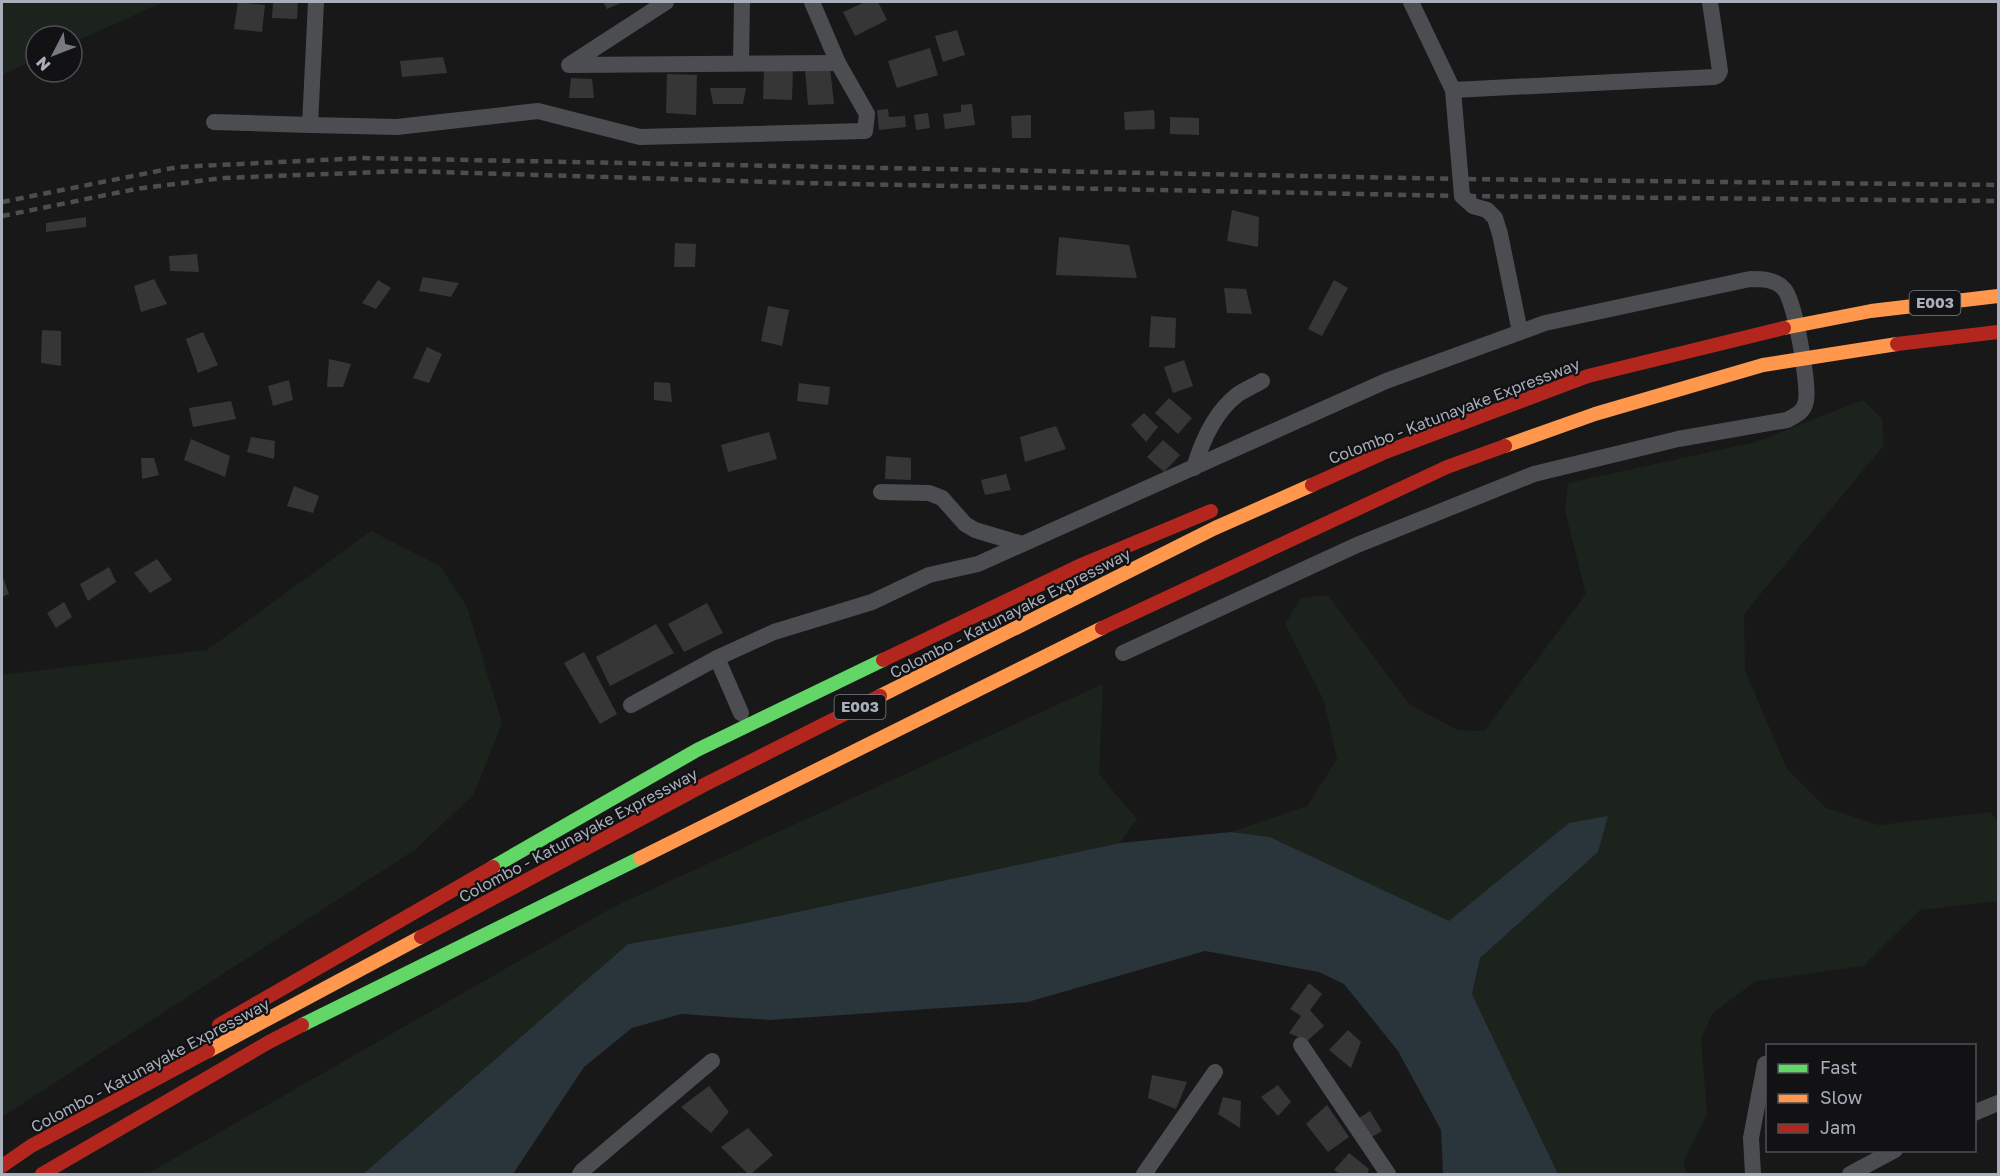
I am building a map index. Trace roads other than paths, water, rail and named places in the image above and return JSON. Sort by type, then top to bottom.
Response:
[{"type":"highway","name":"Colombo - Katunayake Expressway","points":[[2,1166],[31,1146],[702,786],[1215,528],[1320,481],[1399,447],[1588,376],[1756,334],[1871,311],[1998,296]]},
{"type":"highway","name":"E003","points":[[42,1174],[269,1042],[1085,636],[1447,467],[1595,414],[1762,365],[1875,346],[1998,332]]},
{"type":"highway","points":[[1281,484],[1399,447]]},
{"type":"highway","points":[[896,673],[1172,540],[1320,481]]},
{"type":"highway","points":[[346,935],[210,1029],[697,750],[1079,566],[1222,506],[1075,556],[1013,583]]},
{"type":"highway","points":[[512,840],[746,710]]},
{"type":"highway","points":[[31,1146],[105,1100],[581,835]]},
{"type":"highway","points":[[105,1100],[161,1060]]},
{"type":"street","points":[[310,125],[316,2]]},
{"type":"street","points":[[666,2],[569,65],[838,63]]},
{"type":"street","points":[[741,62],[742,2]]},
{"type":"street","points":[[214,123],[398,127],[538,111],[640,137],[865,131],[867,114],[838,63],[812,2]]},
{"type":"street","points":[[1411,2],[1453,90],[1462,196],[1473,206],[1488,210],[1495,218],[1520,332]]},
{"type":"street","points":[[1453,90],[1714,77],[1720,71],[1710,2]]},
{"type":"street","points":[[631,705],[717,658],[774,632],[872,602],[928,575],[978,564],[1386,381],[1520,332],[1545,323],[1750,279],[1769,280],[1785,289],[1791,303],[1807,377],[1806,403],[1800,414],[1787,420],[1678,439],[1534,474],[1357,545],[1123,653]]},
{"type":"street","points":[[1194,468],[1202,443],[1216,418],[1237,395],[1262,381]]},
{"type":"street","points":[[881,492],[929,493],[942,498],[965,524],[975,530],[1022,544]]},
{"type":"street","points":[[717,658],[746,710]]},
{"type":"street","points":[[1301,1045],[1388,1174]]},
{"type":"street","points":[[580,1174],[712,1061]]},
{"type":"street","points":[[1753,1174],[1750,1138],[1765,1064]]},
{"type":"street","points":[[1143,1174],[1215,1071]]},
{"type":"street","points":[[1976,1112],[1998,1104]]},
{"type":"street","points":[[1850,1174],[1891,1152]]},
{"type":"railway","points":[[2,202],[178,167],[363,158],[1462,179],[1998,185]]},
{"type":"railway","points":[[2,216],[136,189],[222,178],[406,171],[803,183],[1462,196],[1998,201]]}]
